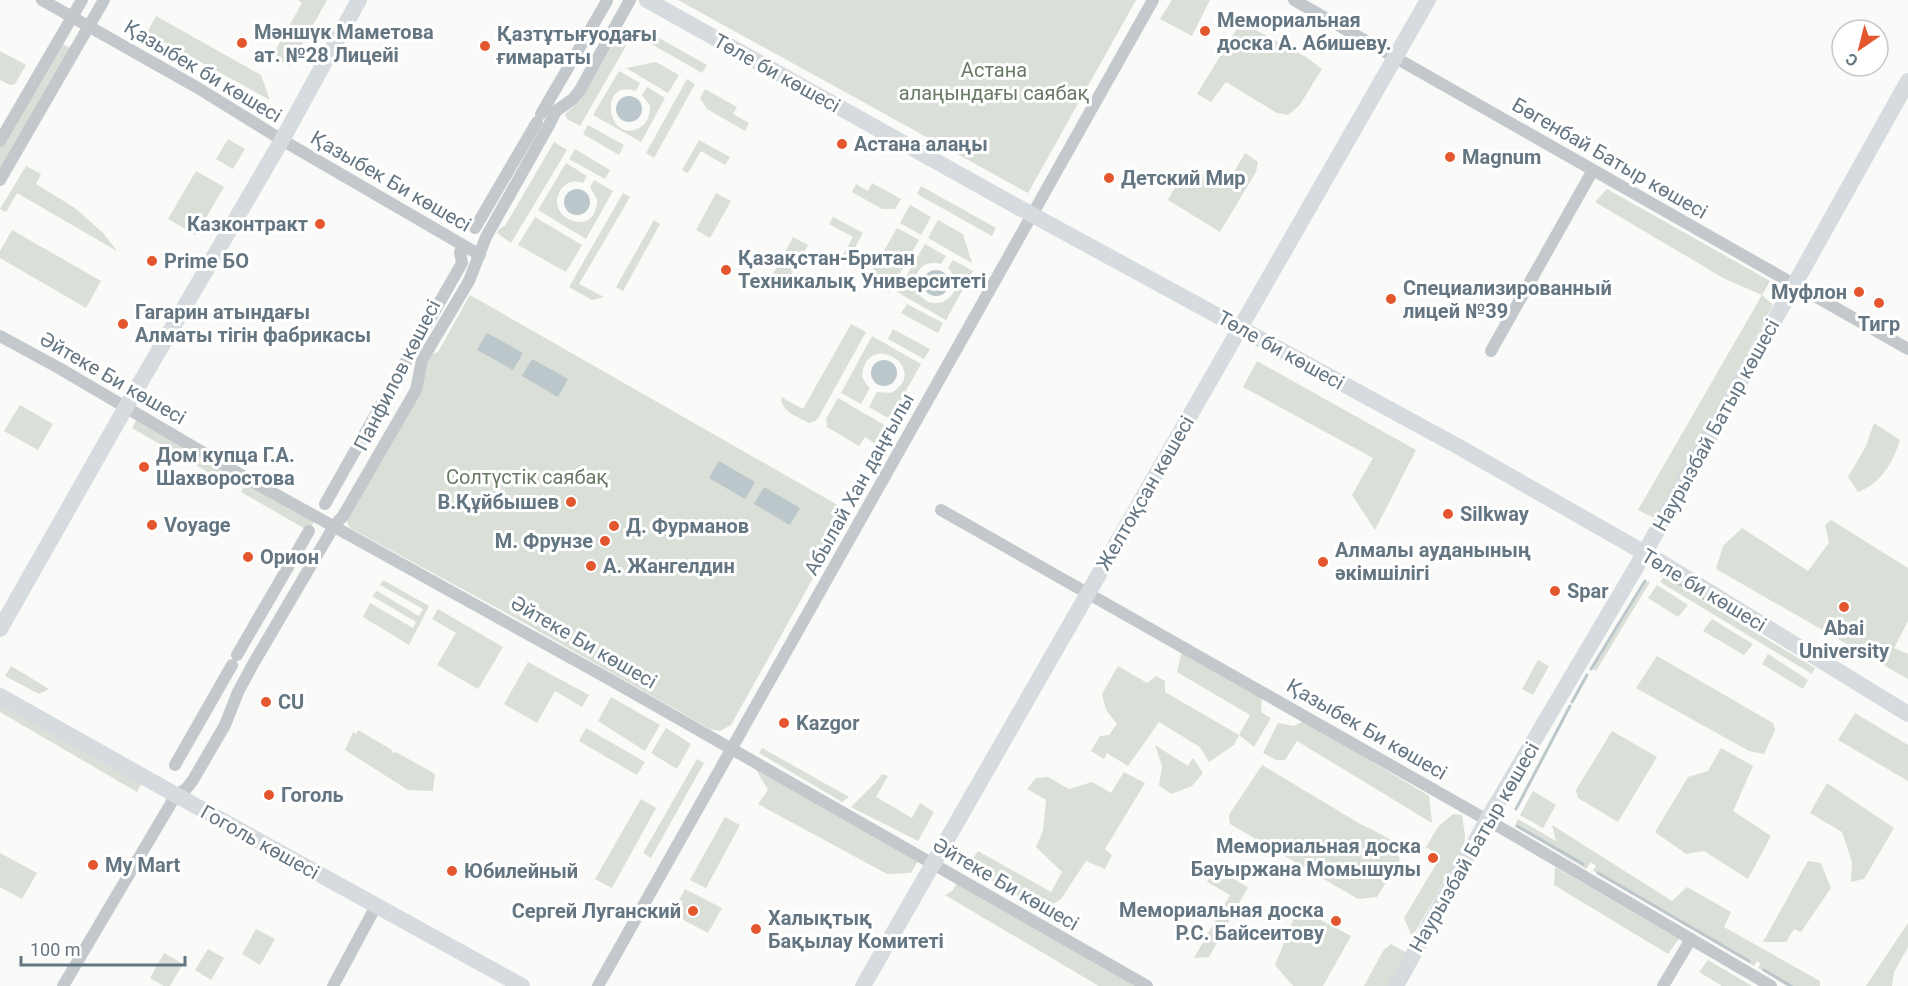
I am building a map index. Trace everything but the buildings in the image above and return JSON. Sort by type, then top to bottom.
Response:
[{"type":"main road","points":[[0,629],[282,140],[358,0]]},
{"type":"main road","name":"Төле би көшесі","points":[[647,0],[1450,442],[1644,554],[1908,714]]},
{"type":"main road","name":"Желтоқсан көшесі","points":[[863,986],[1428,0]]},
{"type":"main road","name":"Наурызбай Батыр көшесі","points":[[1396,986],[1487,820],[1644,554],[1908,81]]},
{"type":"main road","name":"Гоголь көшесі","points":[[0,696],[173,800],[376,906],[522,986]]},
{"type":"street","name":"Қазыбек би көшесі","points":[[42,0],[198,88],[282,140]]},
{"type":"street","points":[[0,141],[82,0]]},
{"type":"street","points":[[0,180],[104,0]]},
{"type":"street","name":"Панфилов көшесі","points":[[63,986],[173,800],[193,780],[225,725],[238,692],[252,666],[334,526],[344,516],[416,390],[422,360],[469,281],[486,237],[556,111],[573,99],[580,90],[630,0]]},
{"type":"street","name":"Абылай Хан даңғылы","points":[[598,986],[1153,0]]},
{"type":"street","name":"Бөгенбай Батыр көшесі","points":[[1294,0],[1908,349]]},
{"type":"street","points":[[475,228],[607,1]]},
{"type":"street","name":"Қазыбек Би көшесі","points":[[282,140],[480,255]]},
{"type":"street","points":[[1491,351],[1593,170]]},
{"type":"street","name":"Панфилов көшесі","points":[[325,504],[462,263],[460,252]]},
{"type":"street","name":"Әйтеке Би көшесі","points":[[0,336],[248,479],[477,604],[1147,986]]},
{"type":"street","name":"Қазыбек Би көшесі","points":[[941,510],[1487,820],[1771,986]]},
{"type":"street","points":[[175,765],[309,531]]},
{"type":"street","points":[[333,986],[376,906]]},
{"type":"street","points":[[1663,986],[1691,939]]},
{"type":"green space","points":[[298,0],[327,0],[290,66],[272,56],[302,3]]},
{"type":"green space","name":"Астана алаңындағы саябақ","points":[[678,0],[1136,0],[1028,193]]},
{"type":"green space","points":[[1172,0],[1210,0],[1192,36],[1160,19]]},
{"type":"green space","points":[[156,16],[261,75],[270,100],[151,35],[148,31]]},
{"type":"green space","points":[[1241,22],[1306,57],[1322,69],[1299,106],[1288,115],[1277,113],[1226,82],[1211,102],[1197,94]]},
{"type":"green space","points":[[643,29],[707,65],[702,73],[639,37]]},
{"type":"green space","points":[[616,39],[626,46],[580,126],[567,119],[565,114],[579,102]]},
{"type":"green space","points":[[58,42],[75,50],[0,180],[0,141]]},
{"type":"green space","points":[[0,51],[26,65],[15,84],[10,85],[0,80]]},
{"type":"green space","points":[[656,62],[679,75],[668,93],[626,68]]},
{"type":"green space","points":[[619,71],[640,83],[636,91],[624,89],[616,94],[611,102],[614,121],[620,128],[629,131],[645,123],[650,106],[642,95],[647,87],[665,98],[641,142],[593,115]]},
{"type":"green space","points":[[687,79],[695,84],[654,158],[646,153]]},
{"type":"green space","points":[[705,89],[737,107],[733,114],[749,123],[745,131],[707,109],[700,98]]},
{"type":"green space","points":[[588,125],[624,145],[619,155],[583,134]]},
{"type":"green space","points":[[228,139],[245,149],[233,169],[216,159]]},
{"type":"green space","points":[[699,140],[730,157],[725,165],[701,151],[688,173],[682,170]]},
{"type":"green space","points":[[554,142],[567,150],[511,243],[497,233],[505,226]]},
{"type":"green space","points":[[575,149],[610,170],[605,179],[569,159]]},
{"type":"green space","points":[[1245,153],[1258,162],[1256,172],[1220,232],[1168,200],[1180,178],[1200,188],[1205,170],[1234,172]]},
{"type":"green space","points":[[566,163],[587,176],[583,183],[572,182],[564,186],[557,199],[558,208],[572,221],[581,222],[589,219],[595,212],[597,199],[590,187],[594,180],[613,191],[586,239],[538,210]]},
{"type":"green space","points":[[26,166],[41,174],[36,184],[75,208],[103,233],[117,251],[17,193],[6,212],[0,209]]},
{"type":"green space","points":[[196,171],[224,187],[196,235],[168,219]]},
{"type":"green space","points":[[872,183],[901,199],[895,209],[882,209],[852,192],[856,184],[868,191]]},
{"type":"green space","points":[[921,186],[996,228],[992,236],[917,194]]},
{"type":"green space","points":[[1607,189],[1770,281],[1762,295],[1725,279],[1595,202]]},
{"type":"green space","points":[[623,193],[630,197],[579,284],[604,297],[592,300],[569,287]]},
{"type":"green space","points":[[716,193],[731,201],[710,238],[696,230]]},
{"type":"green space","points":[[910,205],[931,217],[921,235],[900,223]]},
{"type":"green space","points":[[535,217],[582,245],[566,272],[518,245]]},
{"type":"green space","points":[[833,217],[863,233],[847,262],[841,259],[853,237],[829,224]]},
{"type":"green space","points":[[654,220],[660,224],[623,291],[616,287]]},
{"type":"green space","points":[[938,220],[963,234],[972,263],[928,238]]},
{"type":"green space","points":[[897,228],[919,240],[889,292],[867,280]]},
{"type":"green space","points":[[12,230],[101,281],[86,308],[0,258],[0,251]]},
{"type":"green space","points":[[793,237],[808,245],[787,282],[773,274]]},
{"type":"green space","points":[[925,244],[946,256],[941,264],[924,265],[919,271],[916,286],[918,293],[924,299],[932,303],[939,303],[953,294],[955,282],[948,268],[953,260],[973,271],[946,320],[897,292]]},
{"type":"green space","name":"Солтүстік саябақ","points":[[470,295],[850,512],[731,725],[720,731],[710,729],[510,615],[350,528],[347,523],[348,516],[423,375],[431,354],[438,352]]},
{"type":"green space","points":[[1762,295],[1773,305],[1656,519],[1638,510]]},
{"type":"green space","points":[[907,304],[943,323],[938,333],[901,313]]},
{"type":"green space","points":[[851,324],[866,332],[817,420],[809,423],[787,410],[781,397],[803,409]]},
{"type":"green space","points":[[893,329],[930,349],[924,359],[888,339]]},
{"type":"green space","points":[[872,336],[921,364],[890,419],[869,407],[877,392],[891,393],[902,383],[905,373],[901,364],[894,358],[884,354],[874,355],[866,362],[862,376],[870,388],[861,404],[841,393]]},
{"type":"green space","points":[[1257,361],[1416,450],[1375,530],[1352,495],[1373,458],[1243,387]]},
{"type":"green space","points":[[838,398],[886,426],[876,444],[865,437],[859,446],[827,427],[826,419]]},
{"type":"green space","points":[[20,405],[53,424],[38,450],[4,431]]},
{"type":"green space","points":[[139,415],[240,473],[232,486],[132,428]]},
{"type":"green space","points":[[1874,423],[1900,440],[1894,456],[1880,478],[1858,492],[1848,477],[1866,446]]},
{"type":"green space","points":[[248,479],[317,516],[309,531],[241,492]]},
{"type":"green space","points":[[1831,520],[1908,568],[1908,621],[1894,648],[1908,654],[1908,679],[1716,569],[1723,546],[1742,528],[1808,571],[1829,543],[1825,525]]},
{"type":"green space","points":[[1664,577],[1815,668],[1812,674],[1660,582]]},
{"type":"green space","points":[[383,580],[429,606],[409,645],[363,617],[370,603],[413,628],[416,622],[372,596],[377,591],[419,616],[423,609],[380,585]]},
{"type":"green space","points":[[1647,581],[1650,582],[1596,671],[1592,669]]},
{"type":"green space","points":[[1657,585],[1688,605],[1678,617],[1648,598]]},
{"type":"green space","points":[[438,609],[503,647],[478,689],[437,665],[456,633],[432,619]]},
{"type":"green space","points":[[1712,619],[1753,644],[1744,655],[1703,631]]},
{"type":"green space","points":[[1182,650],[1262,696],[1261,712],[1271,718],[1254,747],[1239,735],[1250,715],[1177,672]]},
{"type":"green space","points":[[1768,654],[1808,680],[1803,689],[1762,664]]},
{"type":"green space","points":[[1657,656],[1773,723],[1775,730],[1764,754],[1749,751],[1636,688]]},
{"type":"green space","points":[[1538,660],[1549,666],[1533,695],[1522,689]]},
{"type":"green space","points":[[528,662],[589,695],[582,707],[555,691],[537,723],[504,704]]},
{"type":"green space","points":[[11,666],[49,689],[39,694],[5,676]]},
{"type":"green space","points":[[1118,666],[1147,683],[1156,676],[1165,681],[1165,692],[1239,735],[1234,745],[1209,762],[1200,747],[1159,722],[1128,766],[1107,753],[1104,759],[1091,751],[1100,736],[1109,735],[1117,724],[1106,710],[1102,694]]},
{"type":"green space","points":[[611,697],[660,725],[645,751],[598,721]]},
{"type":"green space","points":[[0,705],[141,784],[137,792],[0,712]]},
{"type":"green space","points":[[1855,713],[1908,745],[1908,781],[1838,740]]},
{"type":"green space","points":[[1304,721],[1429,796],[1432,823],[1297,741],[1285,760],[1276,760],[1263,753],[1278,723],[1294,726]]},
{"type":"green space","points":[[586,728],[645,762],[637,775],[579,741]]},
{"type":"green space","points":[[666,728],[691,744],[677,769],[651,753]]},
{"type":"green space","points":[[358,730],[392,752],[396,752],[435,774],[433,791],[408,790],[345,750],[353,732],[356,734]]},
{"type":"green space","points":[[1612,731],[1657,757],[1618,822],[1578,798],[1576,790]]},
{"type":"green space","points":[[1155,745],[1188,766],[1193,758],[1203,773],[1192,786],[1171,794],[1159,785],[1162,766]]},
{"type":"green space","points":[[762,748],[849,797],[842,802],[759,753]]},
{"type":"green space","points":[[1721,748],[1753,766],[1733,811],[1771,836],[1748,879],[1704,851],[1686,854],[1655,832],[1688,777],[1708,771]]},
{"type":"green space","points":[[697,759],[704,763],[651,858],[643,853]]},
{"type":"green space","points":[[1262,765],[1393,841],[1400,860],[1377,897],[1358,899],[1230,824],[1229,815]]},
{"type":"green space","points":[[754,766],[918,861],[911,873],[887,874],[758,804],[768,790]]},
{"type":"green space","points":[[1124,772],[1145,783],[1105,849],[1112,855],[1105,869],[1086,861],[1061,899],[1043,910],[967,867],[978,851],[1051,892],[1062,872],[1036,847],[1043,831],[1046,800],[1027,789],[1036,778],[1048,777],[1069,789],[1092,782],[1111,793]]},
{"type":"green space","points":[[882,774],[888,776],[876,797],[912,818],[920,803],[934,812],[918,841],[851,807]]},
{"type":"green space","points":[[1827,783],[1894,828],[1864,879],[1851,882],[1852,862],[1842,832],[1810,813]]},
{"type":"green space","points":[[1533,791],[1556,805],[1543,828],[1520,815]]},
{"type":"green space","points":[[641,799],[656,808],[612,888],[595,879]]},
{"type":"green space","points":[[1453,814],[1462,815],[1464,847],[1412,937],[1404,918],[1441,856],[1426,847],[1438,827]]},
{"type":"green space","points":[[725,817],[740,825],[706,888],[690,880]]},
{"type":"green space","points":[[1518,819],[1556,841],[1552,825],[1672,901],[1687,887],[1731,912],[1724,927],[1820,981],[1820,986],[1787,986],[1758,968],[1761,964],[1757,961],[1754,966],[1593,871],[1596,866],[1591,862],[1586,869],[1515,826]]},
{"type":"green space","points":[[0,853],[37,873],[22,899],[0,887]]},
{"type":"green space","points":[[1808,861],[1821,863],[1831,888],[1801,932],[1794,929],[1786,942],[1763,942]]},
{"type":"green space","points":[[1555,867],[1679,939],[1668,954],[1554,885]]},
{"type":"green space","points":[[1215,868],[1248,887],[1209,957],[1194,958],[1230,895],[1207,882]]},
{"type":"green space","points":[[959,879],[1146,986],[1099,986],[945,895],[953,890]]},
{"type":"green space","points":[[685,889],[722,908],[708,933],[672,914]]},
{"type":"green space","points":[[1298,908],[1351,936],[1323,986],[1293,986],[1275,965]]},
{"type":"green space","points":[[1908,923],[1908,947],[1894,972],[1892,986],[1866,986]]},
{"type":"green space","points":[[256,929],[275,939],[260,965],[242,954]]},
{"type":"green space","points":[[1391,944],[1407,953],[1388,986],[1364,986],[1383,951]]},
{"type":"green space","points":[[208,949],[224,958],[211,980],[195,970]]},
{"type":"green space","points":[[164,953],[183,964],[170,986],[164,986],[150,978]]},
{"type":"green space","points":[[1708,960],[1752,986],[1722,986],[1699,972]]},
{"type":"shaded area","points":[[629,96],[638,100],[642,109],[638,118],[629,122],[620,118],[616,109],[620,100]]},
{"type":"shaded area","points":[[577,189],[586,193],[590,202],[586,211],[577,215],[568,211],[564,202],[568,193]]},
{"type":"shaded area","points":[[936,270],[945,274],[949,283],[945,292],[936,296],[927,292],[923,283],[927,274]]},
{"type":"shaded area","points":[[487,333],[523,353],[513,370],[477,350]]},
{"type":"shaded area","points":[[532,359],[568,379],[558,397],[522,376]]},
{"type":"shaded area","points":[[884,360],[893,364],[897,373],[893,382],[884,386],[875,382],[871,373],[875,364]]},
{"type":"shaded area","points":[[719,461],[755,482],[745,499],[709,478]]},
{"type":"shaded area","points":[[764,487],[800,508],[790,525],[754,504]]},
{"type":"waterway","points":[[1664,575],[1740,620]]},
{"type":"waterway","points":[[1591,669],[1645,581]]},
{"type":"waterway","points":[[1572,702],[1587,675]]},
{"type":"waterway","points":[[1516,809],[1570,706]]},
{"type":"waterway","points":[[1517,826],[1583,864]]},
{"type":"waterway","points":[[1598,873],[1749,961]]},
{"type":"waterway","points":[[1764,970],[1791,986]]},
{"type":"place","name":"Мемориальная доска А. Абишеву.","points":[[1205,31]]},
{"type":"place","name":"Мәншүк Маметова ат. №28 Лицейі","points":[[242,43]]},
{"type":"place","name":"Қазтұтығуодағы ғимараты","points":[[485,46]]},
{"type":"place","name":"Астана алаңы","points":[[842,144]]},
{"type":"place","name":"Magnum","points":[[1450,157]]},
{"type":"place","name":"Детский Мир","points":[[1109,178]]},
{"type":"place","name":"Казконтракт","points":[[320,224]]},
{"type":"place","name":"Prime БО","points":[[152,261]]},
{"type":"place","name":"Қазақстан-Британ Техникалық Университеті","points":[[726,270]]},
{"type":"place","name":"Муфлон","points":[[1859,292]]},
{"type":"place","name":"Специализированный лицей №39","points":[[1391,299]]},
{"type":"place","name":"Тигр","points":[[1879,303]]},
{"type":"place","name":"Гагарин атындағы Алматы тігін фабрикасы","points":[[123,324]]},
{"type":"place","name":"Дом купца Г.А. Шахворостова","points":[[144,467]]},
{"type":"place","name":"В.Құйбышев","points":[[571,502]]},
{"type":"place","name":"Silkway","points":[[1448,514]]},
{"type":"place","name":"Voyage","points":[[152,525]]},
{"type":"place","name":"Д. Фурманов","points":[[614,526]]},
{"type":"place","name":"М. Фрунзе","points":[[605,541]]},
{"type":"place","name":"Орион","points":[[248,557]]},
{"type":"place","name":"Алмалы ауданының әкімшілігі","points":[[1323,562]]},
{"type":"place","name":"А. Жангелдин","points":[[591,566]]},
{"type":"place","name":"Spar","points":[[1555,591]]},
{"type":"place","name":"Abai University","points":[[1844,607]]},
{"type":"place","name":"CU","points":[[266,702]]},
{"type":"place","name":"Kazgor","points":[[784,723]]},
{"type":"place","name":"Гоголь","points":[[269,795]]},
{"type":"place","name":"Мемориальная доска Бауыржана Момышулы","points":[[1433,858]]},
{"type":"place","name":"My Mart","points":[[93,865]]},
{"type":"place","name":"Юбилейный","points":[[452,871]]},
{"type":"place","name":"Сергей Луганский","points":[[693,911]]},
{"type":"place","name":"Мемориальная доска Р.С. Байсеитову","points":[[1336,921]]},
{"type":"place","name":"Халықтық Бақылау Комитеті","points":[[756,929]]}]
